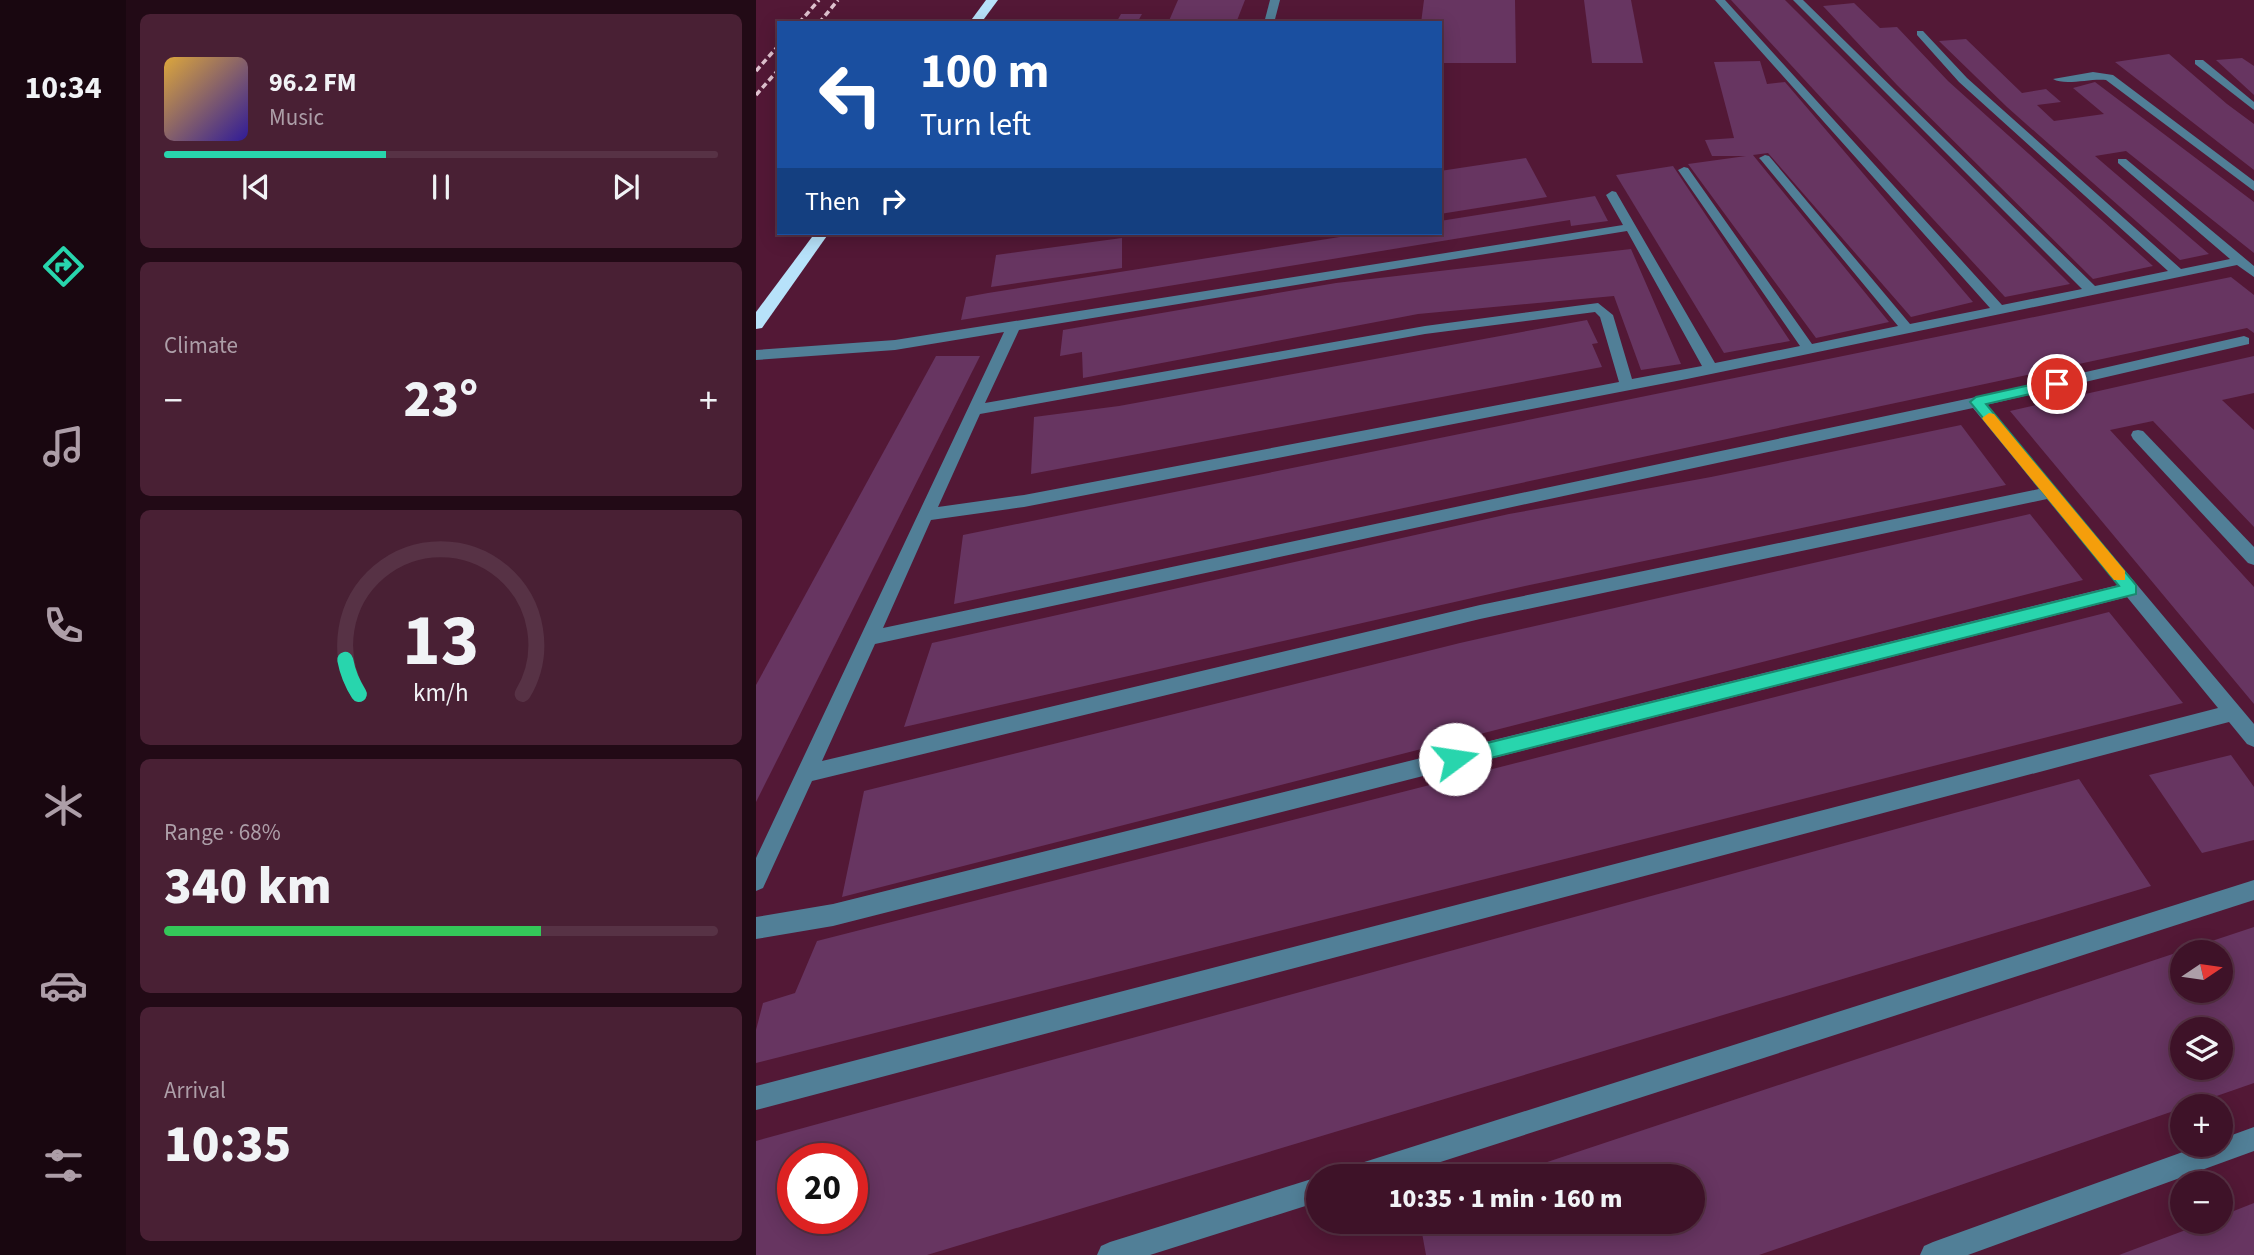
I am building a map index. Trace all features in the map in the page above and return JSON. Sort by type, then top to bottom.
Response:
[{"type":"highway","points":[[976,21],[992,0]]},
{"type":"highway","points":[[756,324],[821,235]]},
{"type":"lane","points":[[1270,21],[1275,0]]},
{"type":"lane","points":[[1720,0],[1999,310]]},
{"type":"lane","points":[[1798,0],[2092,291]]},
{"type":"lane","points":[[1920,33],[1963,80],[2179,274]]},
{"type":"lane","points":[[2199,62],[2254,107]]},
{"type":"lane","points":[[2059,79],[2093,75],[2109,77],[2254,187]]},
{"type":"lane","points":[[1765,158],[1907,329]]},
{"type":"lane","points":[[2122,161],[2254,273]]},
{"type":"lane","points":[[1684,170],[1809,349]]},
{"type":"lane","points":[[1612,195],[1711,369]]},
{"type":"lane","points":[[756,355],[895,345],[1631,227]]},
{"type":"lane","points":[[926,515],[1024,501],[1711,369],[2239,261]]},
{"type":"lane","points":[[974,410],[1425,330],[1598,307],[1606,315],[1627,385]]},
{"type":"lane","points":[[756,881],[1014,326]]},
{"type":"lane","points":[[869,638],[1976,402],[2244,341]]},
{"type":"lane","points":[[1976,402],[2254,738]]},
{"type":"lane","points":[[2138,435],[2254,558]]},
{"type":"lane","points":[[805,774],[1480,612],[2051,492]]},
{"type":"lane","points":[[756,928],[860,908],[2131,589]]},
{"type":"lane","points":[[756,1098],[2233,713]]},
{"type":"lane","points":[[1395,1164],[2254,890]]},
{"type":"lane","points":[[1933,1255],[2254,1139]]},
{"type":"lane","points":[[1110,1255],[1306,1193]]},
{"type":"building","points":[[1178,0],[1245,0],[1237,21],[1169,21]]},
{"type":"building","points":[[1424,0],[1515,0],[1516,63],[1442,63],[1442,21],[1421,21]]},
{"type":"building","points":[[1584,0],[1631,0],[1643,63],[1592,63]]},
{"type":"building","points":[[1731,0],[1785,0],[2070,284],[2005,297]]},
{"type":"building","points":[[1854,3],[1880,28],[1897,27],[1948,81],[2153,266],[2093,279],[1897,85],[1823,6]]},
{"type":"building","points":[[1121,14],[1142,14],[1138,21],[1117,21]]},
{"type":"building","points":[[1966,39],[2022,93],[2046,89],[2061,102],[2037,105],[2054,121],[2104,114],[2073,88],[2095,82],[2254,202],[2254,253],[2126,151],[2095,156],[2209,254],[2180,260],[2007,107],[1939,41]]},
{"type":"building","points":[[2169,54],[2254,124],[2254,170],[2115,62]]},
{"type":"building","points":[[2242,58],[2254,66],[2254,95],[2216,60]]},
{"type":"building","points":[[1760,61],[1767,84],[1785,82],[1973,302],[1911,317],[1768,153],[1753,155],[1889,322],[1816,338],[1688,164],[1746,156],[1712,156],[1705,140],[1734,138],[1714,62]]},
{"type":"building","points":[[1526,158],[1547,197],[1442,214],[1442,171]]},
{"type":"building","points":[[1673,166],[1790,341],[1724,353],[1616,175]]},
{"type":"building","points":[[1595,196],[1608,221],[1571,226],[1570,220],[961,320],[966,297],[1353,235],[1442,235],[1442,221]]},
{"type":"building","points":[[1122,238],[1122,268],[991,287],[996,255]]},
{"type":"building","points":[[1631,249],[1681,364],[1641,370],[1614,296],[1418,314],[1083,378],[1082,352],[1060,356],[1063,330],[1336,283]]},
{"type":"building","points":[[2231,277],[2254,295],[2254,333],[2247,328],[954,604],[963,535]]},
{"type":"building","points":[[1587,320],[1598,343],[1592,344],[1602,367],[1031,474],[1034,417],[1119,406]]},
{"type":"building","points":[[936,356],[980,356],[756,802],[756,685]]},
{"type":"building","points":[[2254,356],[2254,393],[2222,400],[2254,430],[2254,527],[2153,421],[2110,430],[2254,587],[2254,704],[2010,411]]},
{"type":"building","points":[[1961,425],[2006,485],[1525,586],[904,727],[932,643],[1509,514],[1711,477]]},
{"type":"building","points":[[2030,514],[2083,580],[842,897],[864,791],[1460,643]]},
{"type":"building","points":[[2109,612],[2183,703],[756,1063],[756,1030],[763,1003],[795,993],[817,941]]},
{"type":"building","points":[[2231,755],[2254,787],[2254,840],[2202,853],[2149,775]]},
{"type":"building","points":[[2079,779],[2151,886],[927,1255],[756,1255],[756,1141]]},
{"type":"building","points":[[2254,927],[2254,1083],[2222,1094],[2170,1094],[2170,1112],[1759,1255],[1426,1255],[1422,1234],[1705,1234],[1705,1164],[1541,1164],[2170,955],[2170,1003],[2233,1003],[2233,940],[2215,940]]},
{"type":"building","points":[[2254,1203],[2254,1255],[2119,1255],[2175,1234],[2233,1234],[2233,1211]]},
{"type":"railway","points":[[801,21],[819,0]]},
{"type":"railway","points":[[821,21],[838,0]]},
{"type":"railway","points":[[756,71],[777,47]]},
{"type":"railway","points":[[756,95],[777,71]]},
{"type":"slow traffic","points":[[1989,418],[2119,575]]},
{"type":"route","points":[[1455,759],[2131,589],[1976,402],[2057,384]]}]
